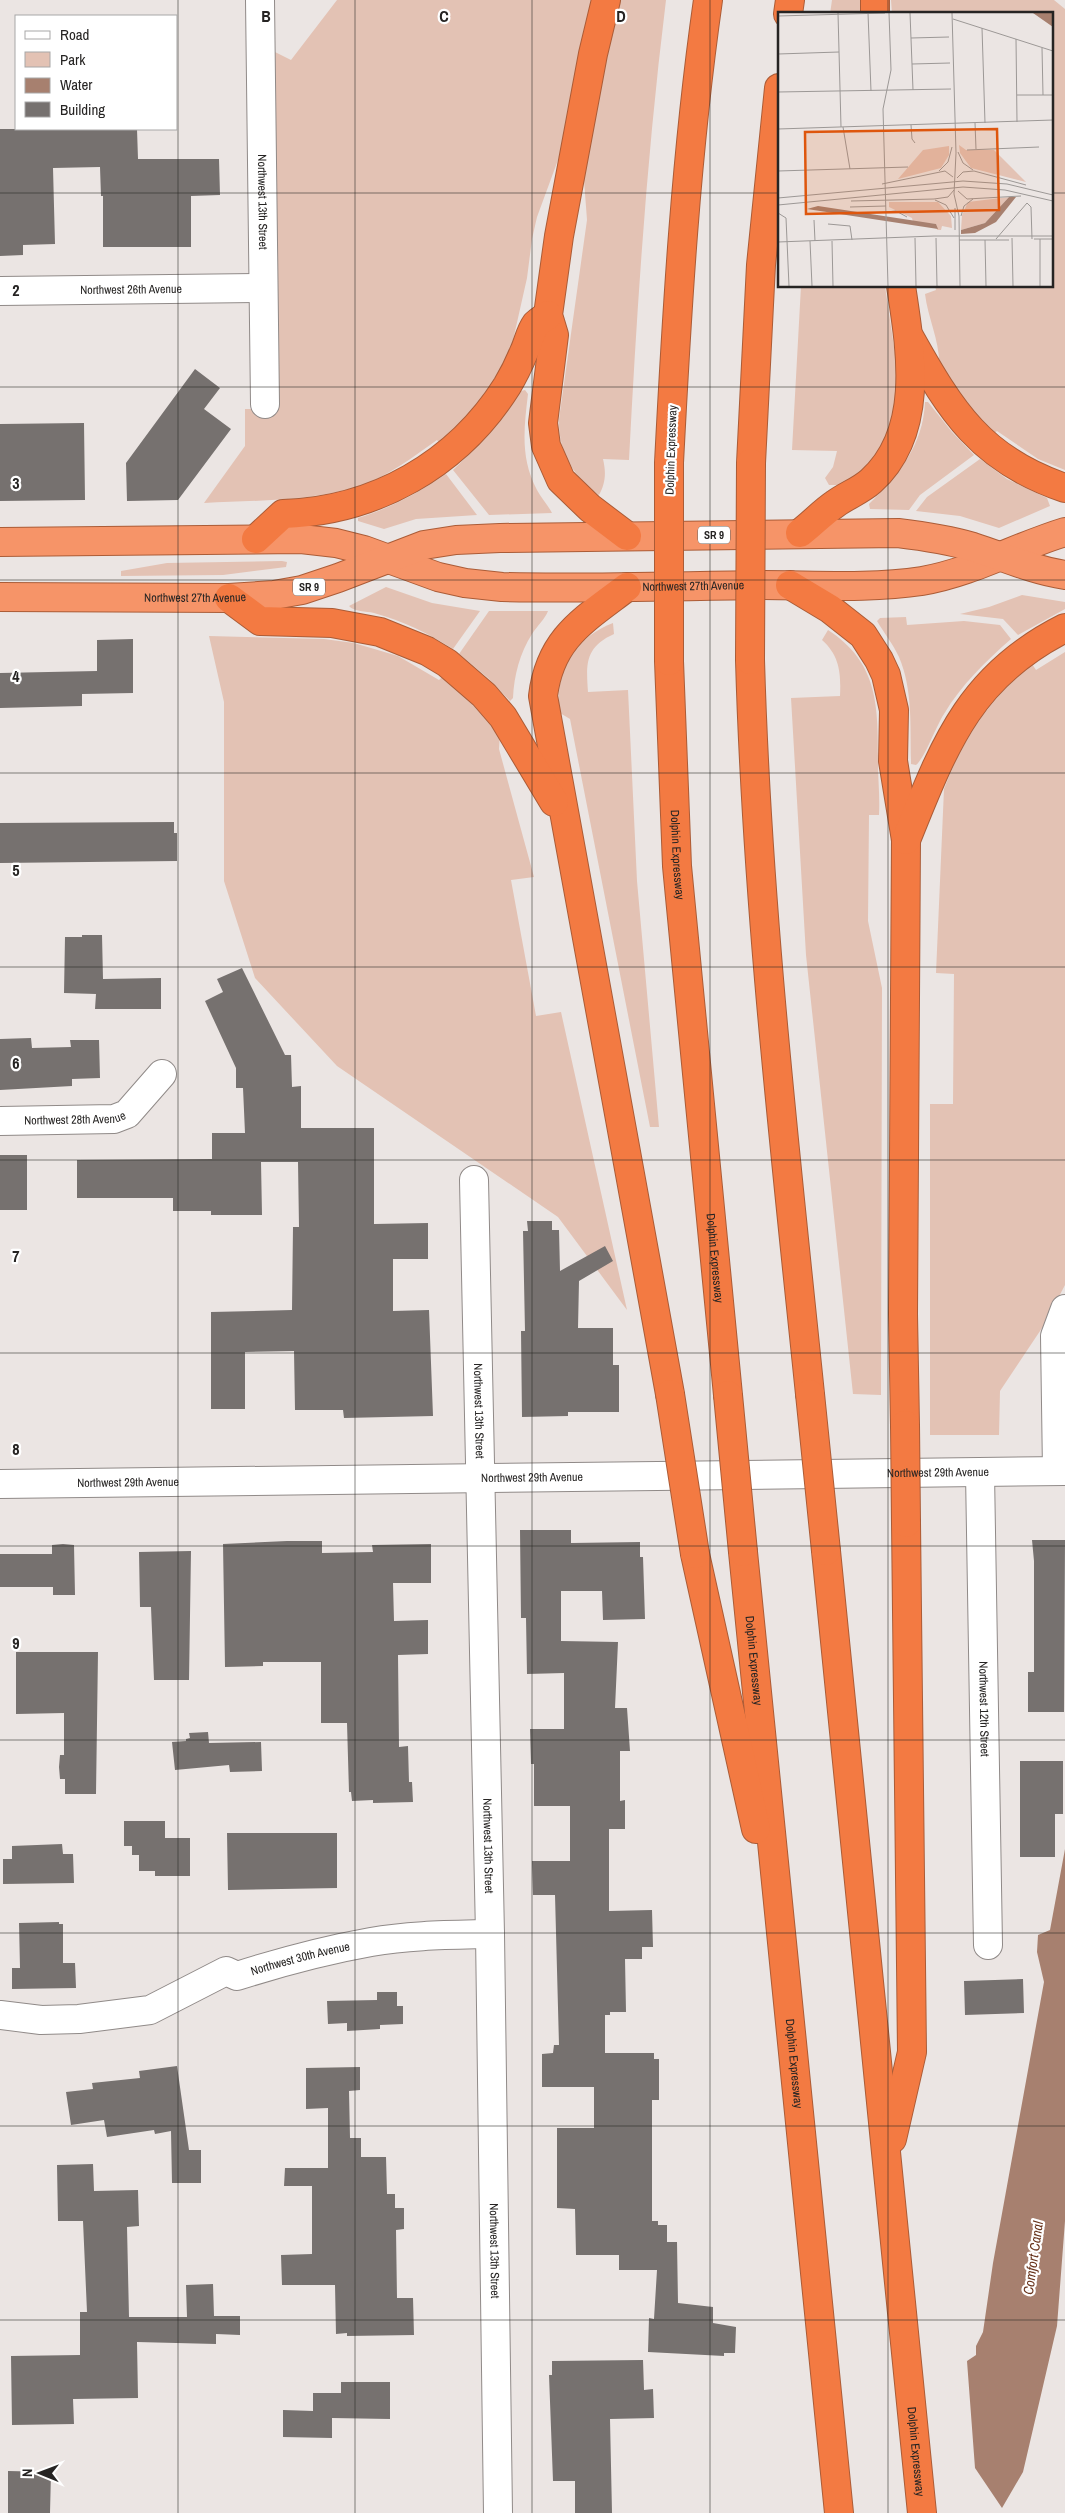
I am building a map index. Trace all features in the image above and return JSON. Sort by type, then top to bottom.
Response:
[{"type":"highway","points":[[606,0],[572,159],[548,315],[554,335],[543,423],[550,459],[561,480],[573,493],[627,536]]},
{"type":"highway","name":"Dolphin Expressway","points":[[708,0],[690,148],[681,255],[669,463],[669,661],[677,866],[743,1552],[840,2513]]},
{"type":"highway","name":"Dolphin Expressway","points":[[778,98],[761,265],[751,463],[750,660],[756,835],[922,2513]]},
{"type":"highway","points":[[800,533],[836,503],[871,481],[900,442],[909,410],[909,336],[901,288]]},
{"type":"highway","points":[[256,539],[283,514],[316,512],[354,504],[404,484],[440,460],[473,430],[500,397],[516,371],[536,324],[548,315]]},
{"type":"highway","points":[[909,336],[949,405],[973,434],[1000,456],[1026,471],[1065,488]]},
{"type":"highway","name":"Northwest 27th Avenue","points":[[0,542],[301,539],[336,543],[364,550],[384,560],[465,583],[520,588],[894,584],[922,581],[970,569],[1065,532]]},
{"type":"highway","name":"Northwest 27th Avenue","points":[[0,597],[229,598],[274,595],[302,590],[424,545],[456,540],[627,536],[898,533],[930,537],[973,547],[1065,575]]},
{"type":"highway","points":[[790,585],[850,623],[863,635],[879,660],[891,691],[894,710],[893,760],[906,840],[903,1305],[912,2052],[886,2162]]},
{"type":"highway","points":[[627,586],[568,635],[551,660],[545,678],[543,696],[545,719],[648,1266],[695,1554],[784,1953]]},
{"type":"highway","points":[[229,598],[260,621],[332,623],[373,630],[402,640],[447,663],[484,695],[503,717],[564,819]]},
{"type":"highway","points":[[906,840],[953,732],[972,703],[988,683],[1009,663],[1043,639],[1065,628]]},
{"type":"street","name":"Northwest 13th Street","points":[[260,0],[265,404]]},
{"type":"street","name":"Northwest 26th Avenue","points":[[0,292],[263,288]]},
{"type":"street","name":"Northwest 28th Avenue","points":[[0,1121],[114,1119],[127,1114],[162,1074]]},
{"type":"street","name":"Northwest 13th Street","points":[[474,1180],[490,1934],[498,2513]]},
{"type":"street","points":[[1061,1471],[1055,1336],[1065,1309]]},
{"type":"street","name":"Northwest 29th Avenue","points":[[0,1484],[1061,1471]]},
{"type":"street","name":"Northwest 12th Street","points":[[980,1472],[988,1945]]},
{"type":"street","name":"Northwest 30th Avenue","points":[[0,2015],[41,2020],[79,2019],[150,2010],[226,1971],[237,1976],[312,1954],[372,1941],[422,1936],[490,1934]]},
{"type":"green space","points":[[337,0],[593,0],[562,149],[537,217],[527,278],[509,358],[479,407],[442,446],[437,440],[380,477],[359,486],[301,498],[204,503],[245,446],[245,409],[276,409],[271,50],[291,60]]},
{"type":"green space","points":[[620,0],[666,0],[643,230],[629,460],[603,459],[605,477],[599,495],[582,480],[569,462],[561,442],[559,419],[587,220],[583,167],[595,101]]},
{"type":"green space","points":[[832,0],[862,0],[862,12],[830,12]]},
{"type":"green space","points":[[891,0],[1054,0],[1065,9],[1065,470],[1038,459],[997,431],[991,436],[939,368],[938,350],[925,294],[936,290],[936,288],[1052,288],[1052,12],[892,12]]},
{"type":"green space","points":[[801,288],[885,288],[899,381],[899,406],[878,459],[839,492],[839,485],[829,485],[825,478],[833,467],[837,451],[792,450]]},
{"type":"green space","points":[[525,390],[528,394],[525,443],[528,466],[537,490],[552,513],[489,515],[453,470],[489,433],[521,391]]},
{"type":"green space","points":[[925,402],[928,402],[952,432],[974,455],[920,495],[909,510],[870,509],[869,504],[890,482],[908,458],[920,432]]},
{"type":"green space","points":[[980,459],[1007,479],[1047,498],[1050,506],[999,528],[960,516],[916,511],[927,497]]},
{"type":"green space","points":[[446,474],[477,515],[416,519],[384,529],[358,521],[358,518],[382,510],[404,499]]},
{"type":"green space","points":[[287,562],[286,567],[223,575],[121,576],[121,571],[167,563]]},
{"type":"green space","points":[[386,587],[432,603],[480,611],[453,649],[405,624],[349,606]]},
{"type":"green space","points":[[1022,595],[1065,602],[1065,609],[1018,635],[1003,619],[960,614],[989,607]]},
{"type":"green space","points":[[489,611],[548,611],[524,649],[516,673],[513,698],[510,701],[488,678],[459,654]]},
{"type":"green space","points":[[906,617],[907,625],[964,621],[1000,625],[1011,639],[983,665],[958,693],[941,719],[923,756],[916,765],[911,764],[910,708],[907,682],[897,652],[877,621],[880,618]]},
{"type":"green space","points":[[613,623],[614,634],[597,645],[589,657],[587,673],[588,692],[628,690],[637,881],[659,1127],[650,1127],[570,719],[560,713],[560,684],[570,659],[588,637]]},
{"type":"green space","points":[[828,630],[845,643],[857,657],[866,672],[876,705],[879,815],[869,815],[868,921],[882,988],[881,1395],[853,1394],[806,955],[791,698],[840,696],[840,680],[836,659],[833,652],[822,640]]},
{"type":"green space","points":[[209,636],[324,639],[354,643],[398,656],[439,680],[445,674],[500,732],[499,749],[534,877],[511,880],[536,1016],[561,1012],[627,1310],[558,1217],[337,1066],[255,978],[224,881],[224,702]]},
{"type":"green space","points":[[1065,652],[1065,1285],[1044,1325],[1000,1391],[999,1435],[930,1435],[930,1104],[953,1104],[954,974],[936,973],[944,789],[969,736],[979,720],[1003,691],[1032,664],[1036,670]]},
{"type":"water","name":"Comfort Canal","points":[[1065,1849],[1065,2221],[1057,2326],[1023,2472],[1002,2508],[975,2468],[967,2361],[976,2355],[976,2346],[983,2332],[993,2263],[1044,1982],[1037,1952],[1038,1935],[1050,1930]]},
{"type":"building","points":[[0,129],[137,130],[138,159],[219,159],[220,195],[191,196],[191,247],[103,247],[103,196],[101,196],[100,167],[53,168],[55,244],[23,245],[23,255],[0,256]]},
{"type":"building","points":[[195,369],[220,388],[204,409],[231,429],[178,500],[127,501],[126,463]]},
{"type":"building","points":[[84,423],[85,500],[0,501],[0,424]]},
{"type":"building","points":[[133,639],[133,693],[82,694],[82,706],[0,708],[0,673],[97,671],[97,640]]},
{"type":"building","points":[[174,822],[174,833],[177,833],[177,861],[0,863],[0,823]]},
{"type":"building","points":[[82,935],[102,935],[103,979],[161,978],[161,1009],[95,1009],[96,994],[64,993],[65,937],[82,937]]},
{"type":"building","points":[[242,968],[285,1055],[291,1055],[292,1087],[301,1086],[301,1128],[374,1128],[374,1224],[428,1223],[428,1259],[393,1259],[393,1311],[429,1310],[433,1416],[344,1418],[343,1410],[295,1410],[294,1351],[245,1352],[245,1409],[211,1409],[211,1312],[292,1310],[293,1227],[299,1227],[298,1162],[261,1162],[262,1215],[211,1215],[211,1211],[173,1211],[173,1198],[77,1198],[77,1160],[212,1159],[212,1133],[245,1133],[243,1088],[236,1088],[236,1068],[205,1001],[223,992],[217,979]]},
{"type":"building","points":[[31,1038],[32,1048],[71,1047],[70,1040],[99,1040],[100,1078],[72,1079],[72,1086],[0,1090],[0,1039]]},
{"type":"building","points":[[0,1155],[27,1155],[27,1210],[0,1210]]},
{"type":"building","points":[[527,1221],[552,1221],[552,1230],[559,1230],[560,1271],[605,1246],[613,1261],[579,1281],[578,1328],[613,1328],[613,1365],[619,1365],[619,1412],[568,1412],[568,1416],[522,1417],[521,1331],[525,1331],[523,1231],[528,1231]]},
{"type":"building","points":[[520,1530],[571,1530],[571,1543],[640,1542],[640,1557],[643,1557],[645,1619],[603,1620],[602,1591],[561,1591],[561,1641],[618,1642],[615,1708],[627,1708],[630,1751],[620,1751],[620,1801],[625,1800],[625,1829],[609,1829],[609,1911],[652,1910],[653,1947],[642,1947],[642,1959],[625,1959],[626,2012],[610,2012],[610,2015],[605,2015],[605,2053],[654,2053],[654,2059],[659,2059],[659,2100],[652,2100],[652,2221],[658,2221],[658,2225],[667,2225],[667,2242],[677,2242],[678,2303],[713,2307],[713,2323],[736,2327],[735,2353],[724,2353],[724,2356],[648,2352],[649,2318],[654,2319],[657,2270],[619,2270],[619,2255],[576,2255],[575,2209],[557,2208],[557,2128],[594,2128],[594,2087],[542,2087],[542,2054],[553,2053],[554,2045],[559,2045],[555,1895],[533,1895],[532,1861],[570,1861],[570,1806],[534,1806],[534,1764],[531,1764],[530,1729],[564,1729],[564,1673],[527,1674],[526,1618],[521,1618]]},
{"type":"building","points":[[1032,1540],[1065,1540],[1064,1712],[1028,1712],[1028,1672],[1034,1672],[1034,1561]]},
{"type":"building","points":[[322,1541],[322,1553],[373,1552],[372,1545],[431,1544],[431,1583],[393,1583],[394,1621],[428,1620],[428,1654],[398,1655],[399,1747],[408,1746],[409,1782],[412,1782],[413,1802],[373,1803],[373,1800],[352,1801],[351,1792],[349,1792],[347,1723],[321,1723],[321,1662],[263,1662],[263,1666],[225,1667],[223,1544]]},
{"type":"building","points":[[52,1545],[74,1545],[75,1595],[53,1595],[53,1587],[0,1587],[0,1554],[52,1554]]},
{"type":"building","points":[[191,1551],[189,1680],[154,1680],[151,1607],[140,1607],[139,1552]]},
{"type":"building","points":[[16,1652],[98,1652],[96,1794],[65,1794],[65,1779],[60,1779],[59,1767],[60,1755],[64,1755],[64,1713],[16,1714]]},
{"type":"building","points":[[208,1732],[209,1743],[261,1742],[262,1771],[230,1772],[229,1765],[175,1770],[172,1742],[186,1741],[186,1739],[190,1738],[189,1733]]},
{"type":"building","points":[[1020,1761],[1063,1761],[1063,1814],[1055,1814],[1055,1857],[1020,1857]]},
{"type":"building","points":[[124,1821],[165,1821],[165,1838],[190,1838],[190,1876],[155,1876],[155,1871],[139,1871],[139,1855],[132,1855],[132,1846],[124,1846]]},
{"type":"building","points":[[227,1833],[337,1833],[337,1888],[228,1890]]},
{"type":"building","points":[[62,1844],[63,1854],[73,1854],[74,1883],[3,1884],[3,1859],[12,1859],[12,1846]]},
{"type":"building","points":[[59,1922],[59,1924],[63,1924],[63,1963],[75,1963],[76,1988],[12,1989],[12,1968],[20,1968],[19,1923]]},
{"type":"building","points":[[1023,1979],[1024,2013],[965,2015],[964,1981]]},
{"type":"building","points":[[377,1992],[397,1992],[397,2006],[403,2006],[403,2024],[380,2025],[380,2029],[347,2031],[347,2023],[328,2024],[327,2001],[377,2000]]},
{"type":"building","points":[[177,2066],[189,2150],[201,2150],[201,2183],[172,2183],[171,2131],[155,2134],[154,2130],[107,2137],[104,2120],[71,2125],[66,2092],[93,2089],[92,2083],[140,2078],[139,2071]]},
{"type":"building","points":[[360,2067],[360,2090],[349,2091],[350,2138],[361,2138],[361,2157],[386,2157],[387,2194],[395,2194],[395,2208],[404,2208],[404,2229],[396,2230],[397,2298],[413,2298],[414,2335],[347,2336],[347,2333],[336,2334],[335,2285],[282,2285],[281,2255],[312,2254],[312,2186],[284,2186],[285,2168],[328,2168],[328,2108],[306,2109],[306,2068]]},
{"type":"building","points":[[93,2164],[94,2191],[138,2190],[139,2226],[127,2227],[129,2317],[187,2317],[186,2285],[213,2284],[214,2316],[240,2316],[240,2335],[216,2334],[216,2344],[137,2342],[138,2398],[73,2399],[74,2424],[12,2425],[11,2356],[80,2355],[80,2312],[87,2312],[83,2221],[58,2221],[57,2165]]},
{"type":"building","points":[[643,2360],[644,2390],[653,2389],[654,2418],[610,2419],[612,2513],[575,2513],[575,2481],[553,2481],[549,2375],[552,2375],[552,2361]]},
{"type":"building","points":[[341,2382],[390,2382],[390,2419],[332,2418],[332,2438],[283,2437],[283,2410],[313,2411],[313,2393],[341,2393]]},
{"type":"building","points":[[8,2471],[51,2472],[50,2513],[8,2513]]}]
